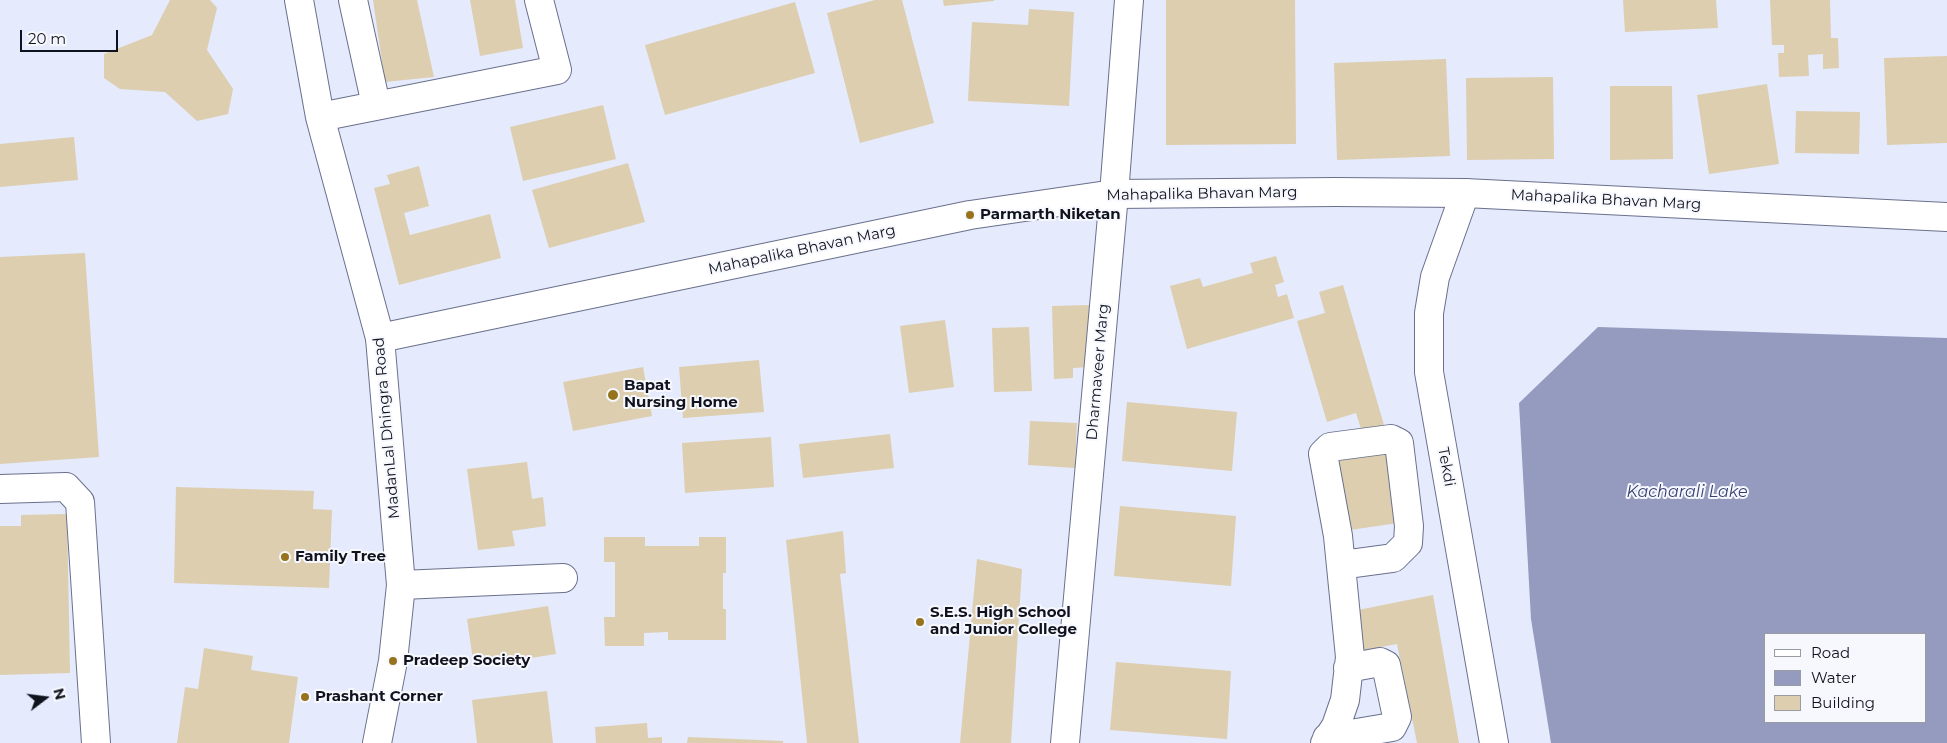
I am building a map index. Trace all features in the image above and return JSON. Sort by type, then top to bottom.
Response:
[{"type":"street","name":"MadanLal Dhingra Road","points":[[299,0],[320,117],[380,338],[401,585],[393,662],[377,743]]},
{"type":"street","points":[[353,0],[376,105]]},
{"type":"street","points":[[320,117],[557,70],[540,0]]},
{"type":"street","name":"Dharmaveer Marg","points":[[1065,743],[1114,194],[1129,0]]},
{"type":"street","name":"Mahapalika Bhavan Marg","points":[[380,338],[970,215],[1114,194],[1465,193],[1947,217]]},
{"type":"street","name":"Tekdi","points":[[1465,193],[1435,277],[1429,313],[1429,372],[1494,743]]},
{"type":"street","points":[[1326,741],[1336,726],[1346,700],[1350,657],[1338,536],[1323,454],[1330,446],[1391,439],[1399,443],[1409,526],[1408,542],[1393,558],[1341,565]]},
{"type":"street","points":[[0,489],[66,487],[80,502],[96,743]]},
{"type":"street","points":[[401,585],[563,578]]},
{"type":"street","points":[[1326,741],[1392,727],[1397,717],[1386,665],[1380,662],[1348,668]]},
{"type":"water","name":"Kacharali Lake","points":[[1598,327],[1947,338],[1947,743],[1551,743],[1531,619],[1519,403]]},
{"type":"building","points":[[170,0],[210,0],[217,8],[207,50],[233,89],[228,114],[197,121],[165,92],[120,89],[104,78],[104,54],[152,35]]},
{"type":"building","points":[[373,0],[417,0],[434,77],[385,82]]},
{"type":"building","points":[[470,0],[515,0],[523,48],[480,56]]},
{"type":"building","points":[[875,0],[902,0],[934,123],[860,143],[827,13]]},
{"type":"building","points":[[943,0],[994,0],[994,1],[944,6]]},
{"type":"building","points":[[1166,0],[1295,0],[1296,144],[1166,145]]},
{"type":"building","points":[[1623,0],[1716,0],[1718,28],[1625,32]]},
{"type":"building","points":[[1770,0],[1830,0],[1831,38],[1838,38],[1839,68],[1823,69],[1823,54],[1808,55],[1809,76],[1779,77],[1778,53],[1784,53],[1784,45],[1772,45]]},
{"type":"building","points":[[795,2],[815,73],[665,115],[645,45]]},
{"type":"building","points":[[1029,9],[1074,12],[1069,106],[968,101],[972,22],[1028,25]]},
{"type":"building","points":[[1947,56],[1947,143],[1887,145],[1884,58]]},
{"type":"building","points":[[1446,59],[1450,156],[1337,160],[1334,63]]},
{"type":"building","points":[[1553,77],[1554,159],[1467,160],[1466,78]]},
{"type":"building","points":[[1767,84],[1779,164],[1709,174],[1697,95]]},
{"type":"building","points":[[1610,86],[1672,86],[1673,159],[1610,160]]},
{"type":"building","points":[[603,105],[616,159],[523,181],[510,127]]},
{"type":"building","points":[[1796,111],[1860,112],[1859,154],[1795,153]]},
{"type":"building","points":[[74,137],[78,180],[0,187],[0,144]]},
{"type":"building","points":[[628,163],[645,222],[549,248],[532,190]]},
{"type":"building","points":[[419,166],[429,206],[404,213],[410,235],[490,214],[501,258],[399,285],[374,188],[390,184],[387,175]]},
{"type":"building","points":[[85,253],[99,457],[0,464],[0,257]]},
{"type":"building","points":[[1276,256],[1284,282],[1275,285],[1278,297],[1287,294],[1294,318],[1187,349],[1170,286],[1200,278],[1203,287],[1253,273],[1250,263]]},
{"type":"building","points":[[1343,285],[1384,425],[1362,432],[1356,413],[1327,422],[1297,321],[1325,313],[1319,292]]},
{"type":"building","points":[[1089,305],[1090,367],[1073,368],[1073,378],[1054,379],[1052,306]]},
{"type":"building","points":[[945,320],[954,387],[909,393],[900,326]]},
{"type":"building","points":[[1029,327],[1032,391],[994,392],[992,328]]},
{"type":"building","points":[[759,360],[764,412],[683,418],[679,367]]},
{"type":"building","points":[[643,367],[652,416],[573,431],[563,382]]},
{"type":"building","points":[[1127,402],[1237,412],[1232,471],[1122,461]]},
{"type":"building","points":[[1030,421],[1077,423],[1075,468],[1028,465]]},
{"type":"building","points":[[890,434],[894,468],[803,478],[799,444]]},
{"type":"building","points":[[771,437],[774,487],[685,493],[682,443]]},
{"type":"building","points":[[1393,446],[1405,522],[1343,531],[1331,455]]},
{"type":"building","points":[[527,462],[532,499],[543,497],[546,526],[512,531],[515,546],[478,550],[467,469]]},
{"type":"building","points":[[176,487],[314,491],[313,509],[332,510],[329,588],[174,583]]},
{"type":"building","points":[[1120,506],[1236,516],[1231,586],[1114,576]]},
{"type":"building","points":[[67,514],[70,673],[0,675],[0,526],[21,526],[21,515]]},
{"type":"building","points":[[843,531],[846,573],[840,574],[859,743],[807,743],[786,540]]},
{"type":"building","points":[[604,537],[645,537],[645,546],[699,546],[699,537],[726,537],[723,609],[726,609],[726,640],[668,640],[668,632],[644,633],[644,646],[605,646],[604,617],[615,617],[615,562],[604,562]]},
{"type":"building","points":[[977,559],[1022,569],[1011,743],[960,743]]},
{"type":"building","points":[[1433,595],[1459,743],[1417,743],[1397,644],[1360,651],[1353,611]]},
{"type":"building","points":[[548,606],[556,654],[474,667],[467,619]]},
{"type":"building","points":[[204,648],[253,656],[251,670],[298,677],[289,743],[177,743],[185,687],[198,689]]},
{"type":"building","points":[[1116,662],[1231,671],[1227,739],[1110,730]]},
{"type":"building","points":[[547,691],[553,743],[477,743],[472,700]]},
{"type":"building","points":[[647,723],[648,738],[662,737],[662,743],[596,743],[595,727]]},
{"type":"building","points":[[688,737],[783,741],[783,743],[687,743]]},
{"type":"place","name":"Parmarth Niketan","points":[[970,215]]},
{"type":"place","name":"Bapat Nursing Home","points":[[613,395]]},
{"type":"place","name":"Family Tree","points":[[285,557]]},
{"type":"place","name":"S.E.S. High School and Junior College","points":[[920,622]]},
{"type":"place","name":"Pradeep Society","points":[[393,661]]},
{"type":"place","name":"Prashant Corner","points":[[305,697]]}]
